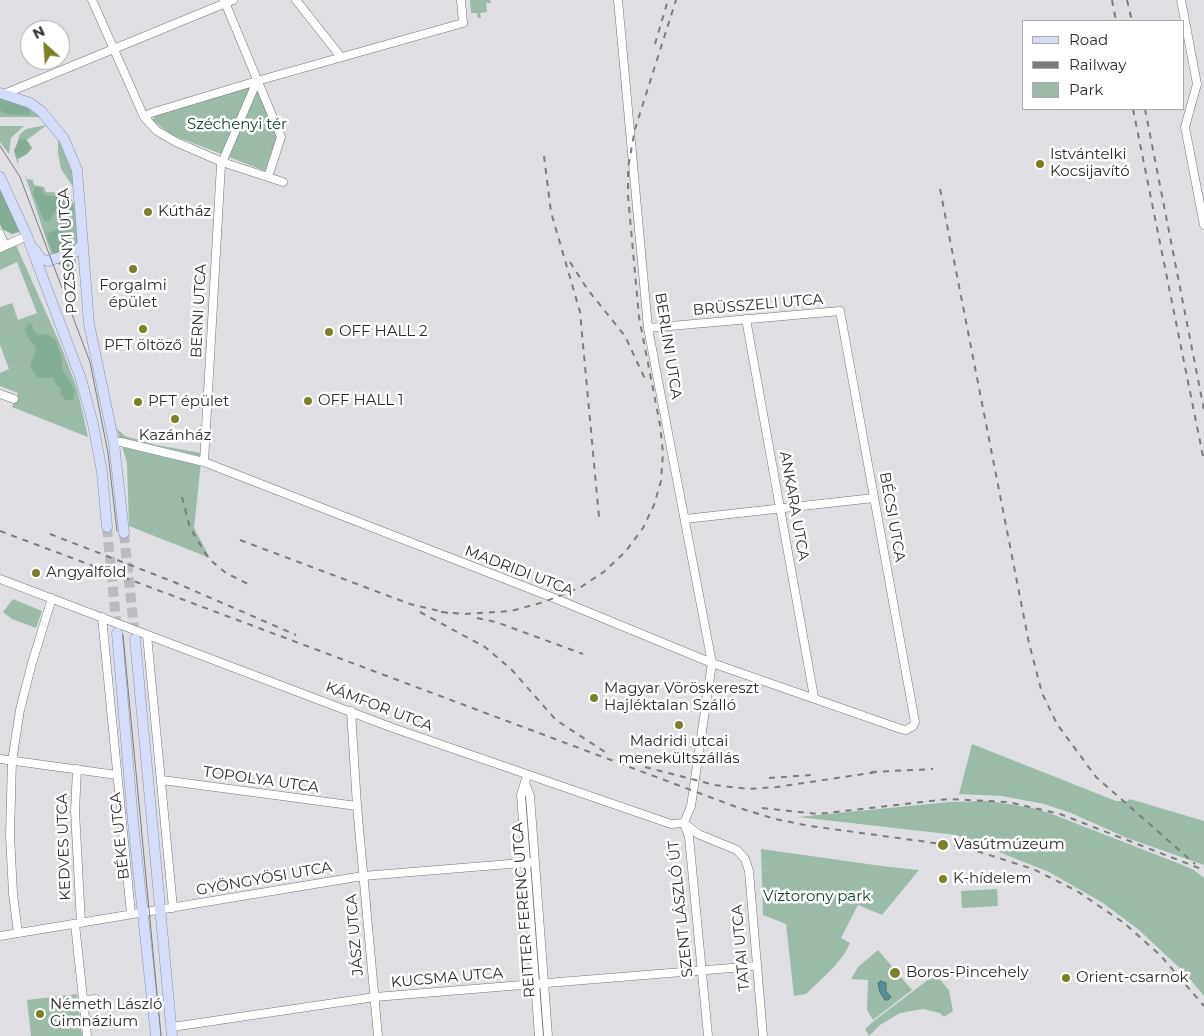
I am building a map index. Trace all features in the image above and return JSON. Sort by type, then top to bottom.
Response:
[{"type":"main road","name":"POZSONYI UTCA","points":[[2,93],[30,102],[41,111],[53,124],[67,145],[77,170],[89,324],[114,443]]},
{"type":"main road","name":"POZSONYI UTCA","points":[[0,177],[27,236],[75,359],[94,427],[102,472],[107,527]]},
{"type":"main road","points":[[27,236],[39,257],[45,261],[75,252],[83,244]]},
{"type":"main road","points":[[114,443],[124,533]]},
{"type":"main road","name":"BÉKE UTCA","points":[[117,633],[156,1036]]},
{"type":"main road","points":[[135,639],[172,1031]]},
{"type":"street","points":[[92,0],[144,117],[158,131],[170,139],[222,162],[283,182]]},
{"type":"street","points":[[296,0],[341,57]]},
{"type":"street","points":[[144,117],[151,113],[257,81],[463,23],[461,0]]},
{"type":"street","name":"BERLINI UTCA","points":[[618,0],[648,328],[712,662]]},
{"type":"street","points":[[1181,0],[1200,85],[1185,127],[1204,225]]},
{"type":"street","points":[[2,93],[228,1],[257,81],[281,136],[268,176]]},
{"type":"street","points":[[222,162],[257,81]]},
{"type":"street","name":"BERNI UTCA","points":[[204,462],[222,162]]},
{"type":"street","points":[[0,234],[2,247],[27,236]]},
{"type":"street","name":"BRÜSSZELI UTCA","points":[[648,328],[840,311]]},
{"type":"street","name":"BÉCSI UTCA","points":[[840,311],[915,722],[912,726]]},
{"type":"street","name":"ANKARA UTCA","points":[[746,319],[814,697]]},
{"type":"street","points":[[0,394],[14,399]]},
{"type":"street","name":"MADRIDI UTCA","points":[[114,443],[121,442],[204,462],[712,662],[901,729],[906,730],[912,726]]},
{"type":"street","points":[[686,519],[874,498]]},
{"type":"street","name":"KÁMFOR UTCA","points":[[0,579],[526,779],[671,824],[684,823],[698,834],[737,850],[745,859]]},
{"type":"street","points":[[18,933],[13,894],[10,835],[12,761],[22,701],[52,598]]},
{"type":"street","name":"BÉKE UTCA","points":[[102,617],[131,914]]},
{"type":"street","points":[[147,635],[173,908]]},
{"type":"street","name":"SZENT LÁSZLÓ ÚT","points":[[708,1036],[689,837],[684,823],[691,806],[712,662]]},
{"type":"street","name":"JÁSZ UTCA","points":[[351,711],[357,806],[378,1036]]},
{"type":"street","points":[[0,759],[118,775]]},
{"type":"street","name":"KEDVES UTCA","points":[[77,769],[75,811],[78,923],[87,1036]]},
{"type":"street","name":"REITTER FERENC UTCA","points":[[526,779],[530,796],[530,863],[539,984],[539,1036]]},
{"type":"street","name":"TOPOLYA UTCA","points":[[162,780],[357,806]]},
{"type":"street","name":"TATAI UTCA","points":[[745,859],[749,871],[763,1036]]},
{"type":"street","name":"GYÖNGYÖSI UTCA","points":[[0,936],[364,876],[530,863]]},
{"type":"street","name":"KUCSMA UTCA","points":[[172,1031],[375,997],[756,966]]},
{"type":"street","name":"REITTER FERENC UTCA","points":[[539,984],[548,1036]]},
{"type":"street","points":[[83,1000],[96,999]]},
{"type":"green space","points":[[470,0],[490,0],[491,3],[486,3],[487,12],[480,13],[481,18],[478,18],[477,13],[471,13]]},
{"type":"green space","name":"Széchenyi tér","points":[[255,86],[277,136],[265,171],[172,135],[152,120],[158,113]]},
{"type":"green space","points":[[0,97],[26,105],[41,117],[0,117]]},
{"type":"green space","points":[[0,98],[29,109],[30,115],[6,114],[0,110]]},
{"type":"green space","points":[[47,125],[24,142],[19,153],[18,165],[14,152],[20,134],[26,129]]},
{"type":"green space","points":[[0,126],[24,126],[11,138],[9,154],[0,142]]},
{"type":"green space","points":[[20,139],[26,139],[32,148],[27,154],[18,159],[14,150]]},
{"type":"green space","points":[[58,139],[73,172],[74,188],[61,169]]},
{"type":"green space","points":[[25,175],[27,179],[33,180],[34,185],[44,187],[46,192],[68,193],[77,209],[79,240],[74,248],[52,257]]},
{"type":"green space","points":[[0,186],[21,230],[19,232],[12,234],[2,229],[0,224]]},
{"type":"green space","points":[[35,187],[41,188],[44,195],[70,199],[74,209],[72,213],[62,215],[54,212],[50,221],[44,221],[33,193]]},
{"type":"green space","points":[[59,227],[70,227],[72,245],[58,253],[53,253],[47,237],[48,234]]},
{"type":"green space","points":[[16,245],[60,344],[77,388],[88,437],[12,407],[18,393],[0,386],[0,373],[9,369],[0,345],[0,307],[12,303],[18,320],[37,313],[17,262],[0,270],[0,252]]},
{"type":"green space","points":[[71,255],[76,260],[74,291],[71,296],[69,295],[67,271],[57,263]]},
{"type":"green space","points":[[29,323],[32,324],[33,330],[38,335],[48,334],[56,341],[62,359],[62,369],[75,390],[73,400],[66,400],[61,395],[60,387],[55,384],[53,378],[39,378],[33,372],[30,365],[36,352],[35,346],[29,340],[25,330]]},
{"type":"green space","points":[[117,429],[125,436],[156,445],[202,453],[194,528],[210,558],[129,526],[127,463]]},
{"type":"green space","points":[[13,599],[42,611],[36,628],[12,619],[3,612]]},
{"type":"green space","points":[[972,744],[1116,801],[1127,801],[1130,799],[1204,821],[1204,865],[1127,838],[1071,813],[1044,804],[1002,796],[959,794]]},
{"type":"green space","points":[[989,801],[1033,808],[1052,814],[1180,864],[1194,870],[1204,878],[1204,996],[1184,972],[1139,930],[1103,903],[1049,872],[956,835],[798,817],[949,802]]},
{"type":"green space","name":"Víztorony park","points":[[761,849],[919,870],[882,915],[858,905],[841,938],[850,943],[845,953],[834,967],[806,994],[794,996],[786,924],[763,915]]},
{"type":"green space","points":[[997,889],[998,906],[962,908],[961,891]]},
{"type":"green space","points":[[878,950],[912,990],[873,1020],[867,1010],[868,980],[851,979],[858,967]]},
{"type":"green space","points":[[938,977],[949,990],[953,1011],[944,1017],[940,1013],[923,1009],[900,1013],[880,1025],[869,1036],[865,1029],[875,1020],[929,979]]},
{"type":"green space","name":"Németh László Gimnázium","points":[[77,994],[82,1036],[31,1036],[27,1000]]},
{"type":"water","points":[[881,981],[886,983],[886,991],[891,997],[888,1000],[885,1000],[880,992],[878,983]]},
{"type":"tunnel","points":[[107,527],[117,631]]},
{"type":"tunnel","points":[[124,533],[135,638]]},
{"type":"tram line","points":[[0,146],[20,177],[90,362],[108,453],[117,531]]},
{"type":"tram line","points":[[123,635],[161,1036]]},
{"type":"railway","points":[[655,44],[668,0]]},
{"type":"railway","points":[[441,612],[465,614],[511,611],[544,602],[581,587],[605,571],[626,551],[643,528],[654,505],[661,481],[663,453],[660,425],[639,317],[628,196],[628,168],[635,129],[676,0]]},
{"type":"railway","points":[[1112,0],[1116,20]]},
{"type":"railway","points":[[1127,0],[1132,20]]},
{"type":"railway","points":[[1133,110],[1204,461]]},
{"type":"railway","points":[[1145,110],[1204,410]]},
{"type":"railway","points":[[544,156],[551,212],[580,312],[599,517]]},
{"type":"railway","points":[[940,189],[1029,643],[1042,693],[1057,724],[1096,777],[1195,864]]},
{"type":"railway","points":[[570,262],[588,290],[625,336],[645,379]]},
{"type":"railway","points":[[182,497],[190,528],[209,559],[226,573],[252,586]]},
{"type":"railway","points":[[0,531],[739,808],[775,819],[810,826],[964,847],[1033,869],[1077,891],[1124,923],[1161,956],[1204,1006]]},
{"type":"railway","points":[[50,534],[174,582],[296,635]]},
{"type":"railway","points":[[240,540],[410,604],[448,613]]},
{"type":"railway","points":[[420,612],[485,647],[512,670],[556,720],[605,752]]},
{"type":"railway","points":[[477,618],[496,622],[583,654]]},
{"type":"railway","points":[[645,767],[715,785],[748,789],[777,787],[877,772]]},
{"type":"railway","points":[[871,772],[933,769]]},
{"type":"railway","points":[[769,778],[811,775]]},
{"type":"railway","points":[[762,808],[818,814],[948,799],[1008,802],[1060,814],[1204,870]]},
{"type":"place","name":"Istvántelki Kocsijavító","points":[[1040,164]]},
{"type":"place","name":"Kútház","points":[[148,212]]},
{"type":"place","name":"Forgalmi épület","points":[[133,269]]},
{"type":"place","name":"PFT öltöző","points":[[143,329]]},
{"type":"place","name":"OFF HALL 2","points":[[329,332]]},
{"type":"place","name":"OFF HALL 1","points":[[308,401]]},
{"type":"place","name":"PFT épület","points":[[138,402]]},
{"type":"place","name":"Kazánház","points":[[175,419]]},
{"type":"place","name":"Angyalföld","points":[[36,573]]},
{"type":"place","name":"Magyar Vöröskereszt Hajléktalan Szálló","points":[[594,698]]},
{"type":"place","name":"Madridi utcai menekültszállás","points":[[679,725]]},
{"type":"place","name":"Vasútmúzeum","points":[[943,845]]},
{"type":"place","name":"K-hídelem","points":[[943,879]]},
{"type":"place","name":"Boros-Pincehely","points":[[895,973]]},
{"type":"place","name":"Orient-csarnok","points":[[1066,978]]},
{"type":"place","name":"Németh László Gimnázium","points":[[40,1014]]}]
